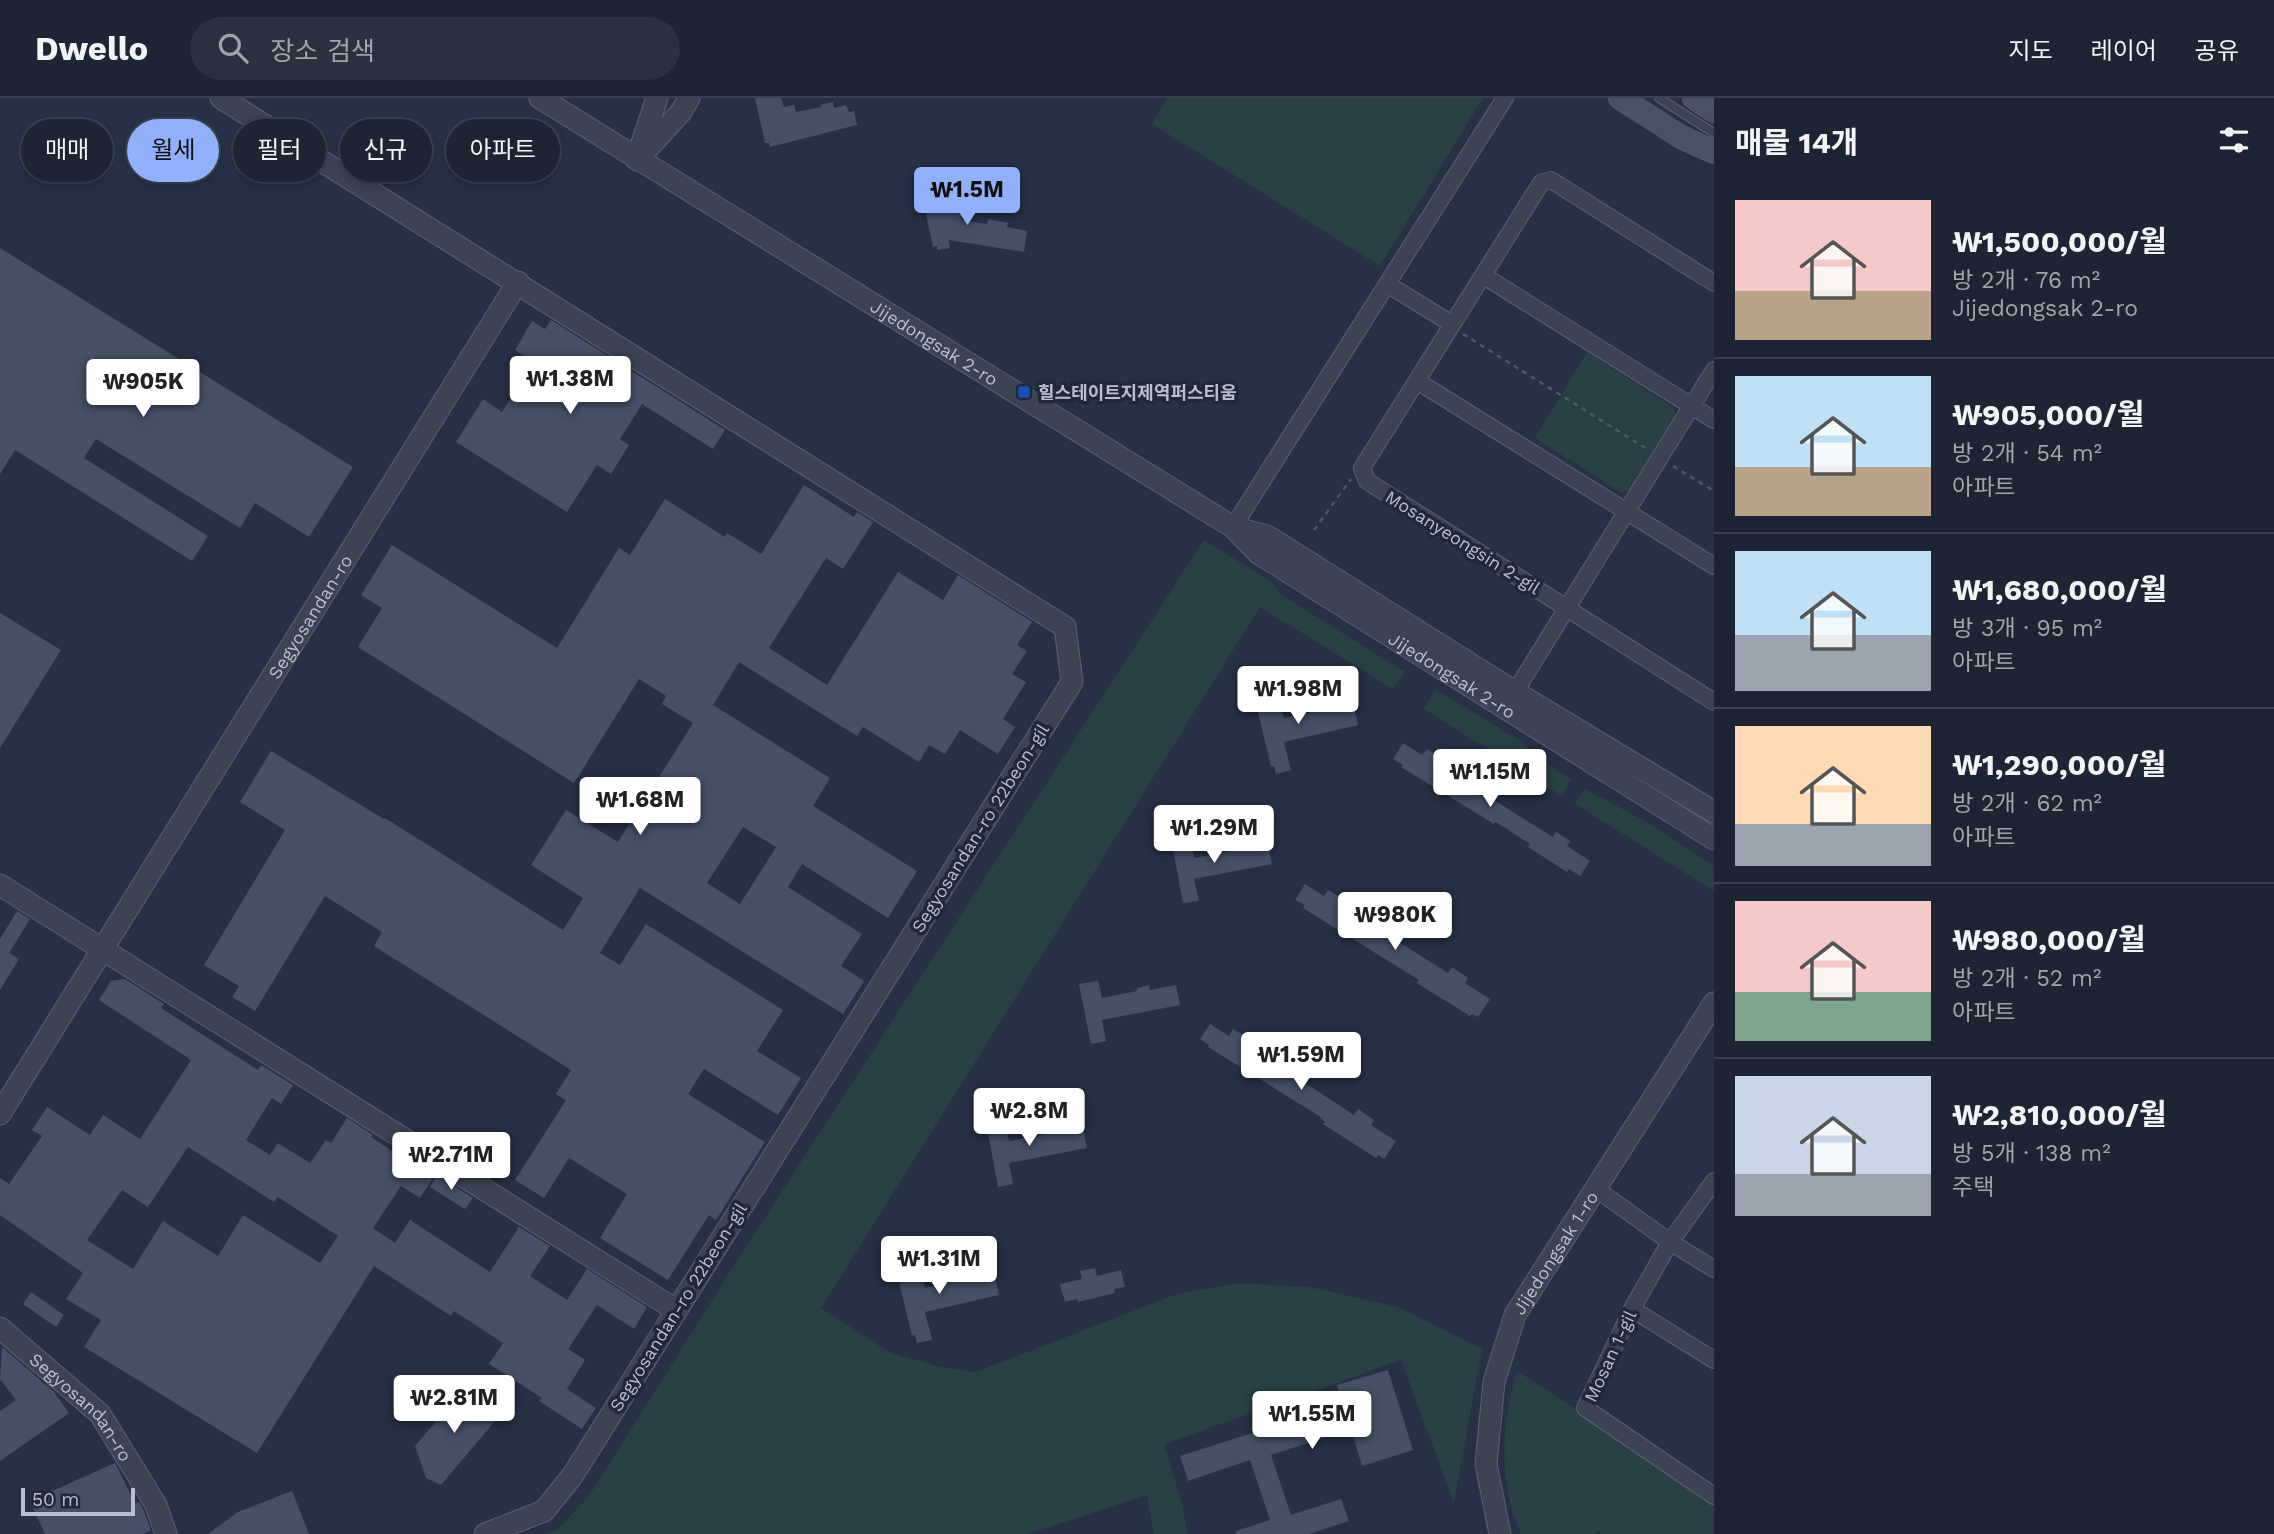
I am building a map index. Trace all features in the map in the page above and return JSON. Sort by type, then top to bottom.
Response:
[{"type":"main road","points":[[1620,98],[1681,137],[1714,152]]},
{"type":"main road","points":[[1694,98],[1714,111]]},
{"type":"street","points":[[221,98],[518,282]]},
{"type":"street","name":"Jijedongsak 2-ro","points":[[540,98],[1233,527],[1258,553],[1714,839]]},
{"type":"street","points":[[637,160],[657,98]]},
{"type":"street","points":[[637,160],[681,112],[690,98]]},
{"type":"street","points":[[1233,527],[1505,98]]},
{"type":"street","points":[[1364,474],[1362,468],[1417,381],[1458,329],[1484,276],[1541,183],[1551,180],[1714,283]]},
{"type":"street","points":[[1484,276],[1714,420]]},
{"type":"street","name":"Segyosandan-ro","points":[[0,1114],[518,282]]},
{"type":"street","name":"Segyosandan-ro 22beon-gil","points":[[485,1534],[544,1511],[573,1475],[1072,682],[1065,626],[518,282]]},
{"type":"street","points":[[1387,284],[1458,329]]},
{"type":"street","points":[[1515,692],[1714,370]]},
{"type":"street","points":[[1417,381],[1714,566]]},
{"type":"street","name":"Mosanyeongsin 2-gil","points":[[1364,474],[1367,481],[1714,702]]},
{"type":"street","name":"Jijedongsak 2-ro","points":[[1233,527],[1267,536],[1515,692],[1714,812]]},
{"type":"street","points":[[0,885],[676,1310]]},
{"type":"street","name":"Jijedongsak 1-ro","points":[[1500,1534],[1486,1464],[1494,1382],[1515,1315],[1714,1003]]},
{"type":"street","name":"Mosan 1-gil","points":[[1713,1186],[1670,1242],[1632,1309],[1585,1408],[1714,1496]]},
{"type":"street","points":[[1595,1188],[1670,1242],[1714,1269]]},
{"type":"street","points":[[1632,1309],[1714,1360]]},
{"type":"street","name":"Segyosandan-ro","points":[[0,1328],[100,1414],[156,1504],[166,1534]]},
{"type":"lane","points":[[1659,98],[1714,133]]},
{"type":"path","points":[[1458,329],[1714,491]]},
{"type":"path","points":[[1314,530],[1349,480],[1364,474]]},
{"type":"green space","points":[[1167,98],[1483,98],[1380,266],[1152,124]]},
{"type":"green space","points":[[1587,352],[1673,407],[1676,415],[1632,489],[1622,493],[1535,438]]},
{"type":"green space","points":[[1204,540],[1272,582],[1280,594],[1405,672],[1393,689],[1260,607],[821,1308],[889,1352],[940,1367],[976,1372],[1177,1294],[1238,1283],[1310,1287],[1398,1307],[1482,1349],[1454,1503],[1401,1360],[1164,1444],[1183,1507],[1187,1534],[1154,1534],[1147,1495],[1027,1534],[546,1534],[559,1528],[589,1496],[740,1256]]},
{"type":"green space","points":[[1435,689],[1519,740],[1571,779],[1562,796],[1424,709]]},
{"type":"green space","points":[[1585,789],[1645,821],[1714,866],[1714,891],[1574,803]]},
{"type":"green space","points":[[1517,1371],[1714,1499],[1714,1534],[1601,1534],[1599,1531],[1591,1534],[1521,1534],[1508,1495],[1504,1453],[1508,1411]]},
{"type":"building","points":[[755,98],[781,98],[784,107],[794,105],[796,112],[833,102],[834,108],[846,105],[849,112],[854,111],[857,125],[770,147],[769,143],[765,143]]},
{"type":"building","points":[[942,188],[943,191],[948,190],[952,211],[960,210],[962,220],[987,224],[988,219],[1027,231],[1024,252],[949,240],[950,248],[937,250],[937,246],[933,247],[922,196],[925,195],[924,192]]},
{"type":"building","points":[[0,248],[353,467],[309,537],[255,503],[240,528],[96,439],[84,458],[208,536],[192,561],[15,450],[0,474]]},
{"type":"building","points":[[551,320],[725,430],[713,449],[642,404],[620,439],[629,445],[611,474],[597,465],[567,512],[456,442],[483,399],[502,412],[534,362],[515,350],[532,321],[545,329]]},
{"type":"building","points":[[804,485],[854,517],[857,512],[873,522],[843,569],[826,558],[769,648],[827,685],[898,572],[943,600],[958,575],[1032,622],[1017,645],[1027,651],[1012,674],[1026,682],[1003,719],[1015,727],[998,754],[960,730],[945,754],[929,745],[919,762],[863,727],[857,736],[739,662],[713,705],[830,778],[813,806],[917,871],[888,918],[802,864],[788,887],[862,934],[841,966],[864,981],[843,1014],[640,888],[600,953],[620,965],[646,924],[783,1010],[757,1051],[801,1078],[778,1115],[704,1069],[688,1094],[765,1142],[716,1220],[709,1215],[668,1280],[600,1238],[627,1194],[569,1158],[544,1198],[515,1180],[566,1100],[556,1094],[571,1070],[374,946],[382,932],[325,896],[255,1011],[232,997],[239,986],[204,965],[285,830],[240,802],[271,751],[385,818],[563,930],[583,898],[531,865],[566,810],[618,842],[693,723],[662,704],[666,696],[639,679],[574,783],[358,647],[382,608],[361,595],[392,545],[557,648],[619,548],[630,555],[665,499],[725,537],[727,533],[761,554]],"holes":[[[743,827],[776,847],[740,904],[707,883]]]},
{"type":"building","points":[[0,613],[61,650],[0,748]]},
{"type":"building","points":[[1278,693],[1284,718],[1309,713],[1308,706],[1327,702],[1328,710],[1353,704],[1358,725],[1284,742],[1291,770],[1276,774],[1274,766],[1271,767],[1257,708],[1260,707],[1258,697]]},
{"type":"building","points":[[1403,743],[1422,755],[1427,749],[1442,758],[1437,765],[1478,790],[1482,784],[1496,793],[1493,799],[1513,812],[1553,837],[1556,832],[1570,841],[1567,846],[1590,861],[1580,876],[1569,869],[1567,872],[1528,847],[1530,844],[1504,827],[1495,822],[1494,824],[1401,767],[1403,765],[1393,759]]},
{"type":"building","points":[[1191,840],[1194,858],[1230,851],[1229,847],[1242,845],[1243,849],[1268,844],[1272,864],[1194,879],[1199,901],[1183,903],[1172,844]]},
{"type":"building","points":[[1305,884],[1324,896],[1328,890],[1343,899],[1339,906],[1380,931],[1384,925],[1398,933],[1394,939],[1448,973],[1452,967],[1468,978],[1465,983],[1490,999],[1478,1017],[1472,1014],[1470,1016],[1417,983],[1419,980],[1303,908],[1305,905],[1295,900]]},
{"type":"building","points":[[17,911],[30,919],[9,953],[19,959],[0,990],[0,939]]},
{"type":"building","points":[[125,979],[164,1004],[161,1008],[258,1070],[261,1065],[293,1085],[281,1104],[272,1098],[246,1140],[270,1155],[278,1143],[310,1163],[326,1140],[331,1143],[347,1118],[433,1178],[420,1198],[401,1186],[373,1228],[395,1243],[410,1220],[490,1272],[519,1227],[550,1246],[530,1276],[567,1300],[587,1269],[647,1307],[634,1329],[597,1305],[568,1349],[585,1360],[567,1389],[596,1408],[582,1429],[539,1401],[542,1398],[489,1364],[503,1343],[454,1311],[451,1316],[374,1266],[257,1453],[84,1347],[101,1320],[66,1299],[83,1273],[0,1215],[0,1178],[9,1184],[42,1136],[32,1130],[47,1107],[90,1135],[103,1115],[140,1139],[191,1060],[99,1000],[111,981]],"holes":[[[188,1147],[274,1202],[278,1197],[338,1236],[320,1263],[243,1215],[218,1256],[163,1221],[133,1269],[87,1240],[122,1190],[148,1207]]]},
{"type":"building","points":[[1098,981],[1102,998],[1137,991],[1137,988],[1149,985],[1150,990],[1176,985],[1180,1005],[1102,1020],[1106,1041],[1091,1044],[1079,984]]},
{"type":"building","points":[[1210,1024],[1229,1036],[1233,1029],[1248,1038],[1244,1045],[1285,1070],[1289,1064],[1303,1073],[1299,1079],[1354,1115],[1358,1109],[1374,1120],[1371,1125],[1396,1141],[1384,1159],[1378,1155],[1376,1158],[1323,1124],[1325,1122],[1319,1116],[1208,1047],[1209,1045],[1200,1039]]},
{"type":"building","points":[[1005,1123],[1009,1141],[1045,1134],[1044,1131],[1057,1128],[1058,1133],[1083,1128],[1087,1148],[1009,1163],[1013,1184],[998,1187],[987,1127]]},
{"type":"building","points":[[437,1175],[473,1198],[465,1209],[430,1187]]},
{"type":"building","points":[[919,1262],[925,1288],[950,1282],[948,1276],[968,1271],[969,1279],[994,1273],[999,1295],[925,1312],[932,1340],[917,1343],[915,1335],[912,1336],[898,1267]]},
{"type":"building","points":[[1095,1268],[1097,1276],[1121,1270],[1125,1287],[1114,1289],[1115,1293],[1078,1302],[1077,1299],[1065,1302],[1060,1284],[1082,1279],[1080,1271]]},
{"type":"building","points":[[31,1292],[64,1315],[56,1327],[23,1304]]},
{"type":"building","points":[[2,1347],[54,1392],[69,1413],[0,1461],[0,1411],[16,1400],[0,1379]]},
{"type":"building","points":[[1388,1370],[1413,1450],[1362,1466],[1351,1429],[1271,1455],[1291,1515],[1341,1499],[1349,1521],[1309,1534],[1236,1534],[1236,1531],[1270,1520],[1250,1460],[1188,1481],[1180,1456],[1343,1404],[1337,1385]]},
{"type":"building","points":[[466,1386],[500,1415],[441,1485],[426,1478],[415,1446]]},
{"type":"building","points":[[115,1463],[135,1503],[139,1502],[144,1511],[151,1530],[143,1534],[45,1534],[30,1501]]},
{"type":"building","points":[[292,1491],[309,1534],[208,1534],[238,1512]]},
{"type":"place","name":"힐스테이트지제역퍼스티움","points":[[1024,392]]}]
